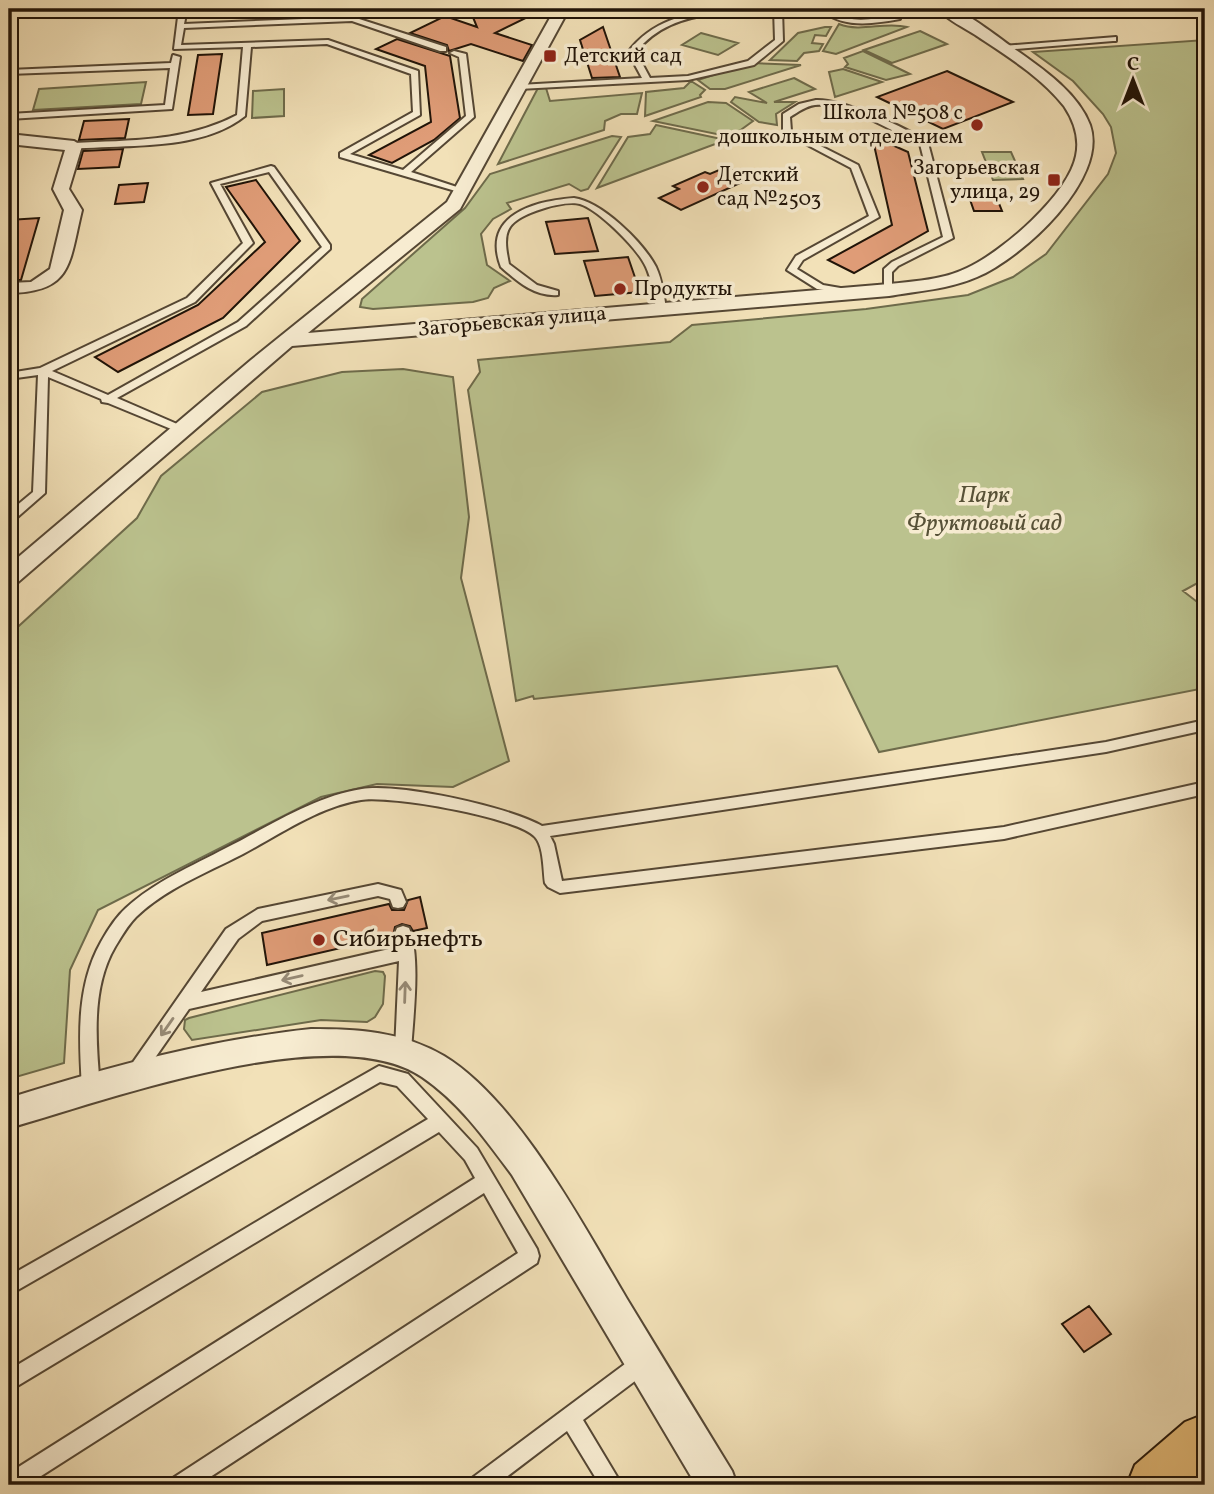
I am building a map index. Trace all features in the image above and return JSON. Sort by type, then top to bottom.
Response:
[{"type":"highway","points":[[1155,1485],[1205,1442]]},
{"type":"street","points":[[10,10],[150,9]]},
{"type":"street","points":[[9,577],[180,429],[454,205],[562,9]]},
{"type":"street","name":"Загорьевская улица","points":[[286,341],[889,290],[947,281],[995,262],[1021,242],[1047,214],[1082,164],[1085,146],[1080,120],[1050,83],[945,9]]},
{"type":"street","points":[[9,139],[74,146],[61,189],[73,210],[58,271],[35,286],[9,288]]},
{"type":"street","points":[[9,1113],[91,1087],[239,1052],[280,1046],[363,1043],[403,1051],[434,1068],[463,1091],[490,1119],[546,1196],[718,1485]]},
{"type":"lane","points":[[9,117],[169,107],[183,9]]},
{"type":"lane","points":[[647,80],[632,52],[642,37],[673,20],[696,13],[742,9]]},
{"type":"lane","points":[[519,86],[688,78],[751,63],[779,41],[778,9]]},
{"type":"lane","points":[[824,9],[837,19],[869,22],[897,17],[898,9]]},
{"type":"lane","points":[[180,26],[354,19],[443,49]]},
{"type":"lane","points":[[1003,48],[1113,39]]},
{"type":"lane","points":[[177,47],[328,41],[415,73],[417,113],[343,155],[462,190]]},
{"type":"lane","points":[[74,146],[198,136],[223,128],[241,116],[247,45]]},
{"type":"lane","points":[[403,174],[470,117],[463,56],[454,53]]},
{"type":"lane","points":[[9,72],[174,65]]},
{"type":"lane","points":[[856,293],[820,287],[792,270],[799,258],[874,217],[855,167],[786,132],[786,116],[801,105],[822,101],[839,105],[924,143],[948,238],[895,264],[887,271],[889,290]]},
{"type":"lane","points":[[9,376],[43,371],[191,300],[248,243],[215,183],[271,169],[327,247],[242,324],[106,400]]},
{"type":"lane","points":[[554,293],[542,292],[526,285],[504,265],[501,243],[505,228],[516,215],[555,204],[584,202],[606,216],[651,265],[662,309]]},
{"type":"lane","points":[[43,371],[106,400],[180,429]]},
{"type":"lane","points":[[9,518],[39,493],[43,371]]},
{"type":"lane","points":[[540,832],[1106,747],[1205,725]]},
{"type":"lane","points":[[91,1087],[88,1037],[94,979],[107,946],[130,913],[166,887],[316,808],[362,794],[404,795],[523,822],[540,832],[547,844],[554,883],[560,887],[1004,833],[1205,788]]},
{"type":"lane","points":[[132,1077],[232,934],[258,915],[378,890],[397,894],[398,902]]},
{"type":"lane","points":[[403,933],[407,952],[403,1051]]},
{"type":"lane","points":[[184,1003],[407,952]]},
{"type":"lane","points":[[9,1286],[379,1074],[402,1079],[471,1154],[530,1256],[180,1485]]},
{"type":"lane","points":[[9,1381],[441,1121]]},
{"type":"lane","points":[[9,1485],[487,1181]]},
{"type":"lane","points":[[479,1485],[645,1362]]},
{"type":"lane","points":[[570,1417],[612,1485]]},
{"type":"green space","points":[[839,24],[856,27],[907,27],[836,54],[823,51]]},
{"type":"green space","points":[[831,27],[826,36],[815,35],[812,43],[823,44],[819,51],[804,53],[797,61],[770,60],[798,33]]},
{"type":"green space","points":[[920,31],[947,44],[892,63],[864,50]]},
{"type":"green space","points":[[701,33],[738,43],[718,55],[682,45]]},
{"type":"green space","name":"Парк Фруктовый сад","points":[[1205,40],[1205,579],[1183,591],[1205,608],[1205,688],[879,752],[837,666],[534,699],[533,696],[516,701],[468,390],[480,372],[478,360],[670,342],[692,325],[866,309],[968,295],[1013,277],[1046,254],[1108,174],[1116,153],[1111,127],[1103,114],[1073,81],[1033,52]]},
{"type":"green space","points":[[863,51],[910,74],[886,80],[845,67],[848,64],[844,58]]},
{"type":"green space","points":[[750,63],[801,65],[725,89],[710,89],[698,80]]},
{"type":"green space","points":[[843,69],[882,82],[835,97],[829,72]]},
{"type":"green space","points":[[794,78],[815,89],[774,102],[795,102],[776,114],[777,125],[759,122],[731,102],[735,97],[767,103],[749,92]]},
{"type":"green space","points":[[691,81],[705,90],[701,97],[645,116],[646,92],[684,88]]},
{"type":"green space","points":[[146,82],[141,104],[33,110],[39,89]]},
{"type":"green space","points":[[538,88],[546,88],[550,101],[642,93],[637,114],[621,114],[605,121],[604,130],[498,164]]},
{"type":"green space","points":[[284,89],[284,116],[252,118],[253,91]]},
{"type":"green space","points":[[708,102],[726,103],[753,121],[731,137],[653,121]]},
{"type":"green space","points":[[656,125],[726,140],[597,188],[628,137],[650,134]]},
{"type":"green space","points":[[612,136],[621,137],[588,189],[581,191],[569,184],[507,203],[511,209],[493,219],[481,234],[487,265],[510,281],[494,288],[488,298],[473,302],[373,309],[360,307],[362,299],[465,208],[490,174]]},
{"type":"green space","points":[[982,152],[1011,152],[1023,179],[993,180]]},
{"type":"green space","points":[[403,369],[453,377],[469,517],[461,578],[509,761],[453,787],[377,784],[321,797],[98,910],[70,970],[64,1063],[9,1079],[9,635],[137,518],[161,476],[262,392],[342,372]]},
{"type":"green space","points":[[375,971],[383,972],[385,976],[383,1004],[375,1017],[367,1022],[321,1020],[192,1040],[184,1029],[185,1020],[189,1018]]},
{"type":"building","points":[[489,9],[544,9],[495,33],[532,45],[523,61],[471,44],[449,51],[447,45],[410,33],[445,16],[477,27],[470,10],[484,12]]},
{"type":"building","points":[[603,27],[620,77],[592,78],[580,40]]},
{"type":"building","points":[[397,39],[450,56],[460,118],[434,140],[392,163],[369,155],[431,122],[425,66],[376,49]]},
{"type":"building","points":[[222,54],[213,114],[188,115],[198,55]]},
{"type":"building","points":[[947,71],[1013,102],[943,129],[877,97]]},
{"type":"building","points":[[129,119],[125,138],[79,140],[84,121]]},
{"type":"building","points":[[872,136],[908,152],[928,231],[854,273],[828,260],[892,225]]},
{"type":"building","points":[[123,149],[119,167],[78,169],[83,151]]},
{"type":"building","name":"Детский сад №2503","points":[[726,167],[749,179],[681,210],[659,198],[679,189],[673,186],[705,172],[710,174]]},
{"type":"building","points":[[256,180],[300,241],[223,318],[118,372],[95,357],[198,305],[265,242],[226,187]]},
{"type":"building","points":[[148,183],[144,202],[115,204],[119,185]]},
{"type":"building","points":[[967,191],[994,191],[1002,211],[974,211]]},
{"type":"building","points":[[39,218],[21,280],[9,280],[9,220]]},
{"type":"building","points":[[588,218],[598,251],[555,254],[546,222]]},
{"type":"building","points":[[628,257],[640,292],[595,296],[584,261]]},
{"type":"building","points":[[420,897],[427,928],[413,931],[410,926],[402,924],[395,927],[393,936],[267,965],[262,933],[389,904],[392,910],[404,910],[408,900]]},
{"type":"building","points":[[1089,1306],[1111,1334],[1084,1352],[1062,1324]]},
{"type":"place","name":"Детский сад","points":[[550,56]]},
{"type":"place","name":"Школа №508 с дошкольным отделением","points":[[977,125]]},
{"type":"place","name":"Загорьевская улица, 29","points":[[1054,180]]},
{"type":"place","name":"Детский сад №2503","points":[[703,187]]},
{"type":"place","name":"Продукты","points":[[620,289]]},
{"type":"place","name":"Сибирьнефть","points":[[319,940]]}]
